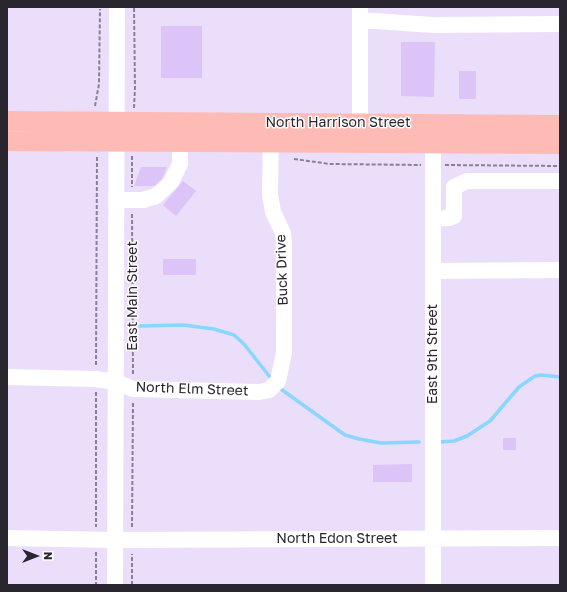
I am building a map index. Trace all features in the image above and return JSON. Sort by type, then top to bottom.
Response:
[{"type":"main road","points":[[7,121],[120,129]]},
{"type":"main road","name":"North Harrison Street","points":[[433,134],[560,125]]},
{"type":"main road","points":[[7,141],[97,141],[120,129]]},
{"type":"main road","name":"North Harrison Street","points":[[120,129],[180,141],[271,132]]},
{"type":"main road","name":"North Harrison Street","points":[[120,129],[433,134],[560,144]]},
{"type":"street","name":"East Main Street","points":[[114,585],[116,382],[124,200],[120,129],[117,7]]},
{"type":"street","points":[[360,133],[360,14],[433,25],[560,24]]},
{"type":"street","name":"Buck Drive","points":[[269,390],[278,382],[284,354],[283,233],[273,212],[270,195],[271,132]]},
{"type":"street","name":"East 9th Street","points":[[433,134],[433,585]]},
{"type":"street","points":[[124,200],[143,200],[156,196],[171,182],[180,164],[180,141]]},
{"type":"street","points":[[433,219],[449,218],[454,216],[454,187],[467,181],[560,181]]},
{"type":"street","points":[[433,271],[560,270]]},
{"type":"street","name":"North Elm Street","points":[[7,377],[96,379],[116,382],[133,389],[259,392],[269,390]]},
{"type":"street","name":"North Edon Street","points":[[7,538],[115,540],[560,538]]},
{"type":"path","name":"East Main Street","points":[[120,129],[135,88],[134,7]]},
{"type":"path","name":"East Main Street","points":[[100,9],[99,84],[95,107],[120,129],[132,153],[124,200],[133,389],[132,585]]},
{"type":"path","points":[[96,585],[97,141]]},
{"type":"building","points":[[161,26],[202,26],[202,78],[161,78]]},
{"type":"building","points":[[401,42],[435,42],[434,97],[401,96]]},
{"type":"building","points":[[459,71],[476,71],[476,99],[459,99]]},
{"type":"building","points":[[141,167],[167,167],[159,186],[134,186]]},
{"type":"building","points":[[183,181],[196,191],[176,216],[163,205]]},
{"type":"building","points":[[163,259],[196,259],[196,275],[163,275]]},
{"type":"building","points":[[503,438],[516,438],[516,450],[503,450]]},
{"type":"building","points":[[412,464],[412,482],[373,482],[373,465]]},
{"type":"waterway","points":[[140,326],[183,325],[214,329],[234,335],[244,344],[273,381]]},
{"type":"waterway","points":[[439,442],[454,441],[467,436],[490,421],[519,387],[535,376],[541,375],[560,377]]},
{"type":"waterway","points":[[278,387],[345,435],[381,443],[419,442]]}]
